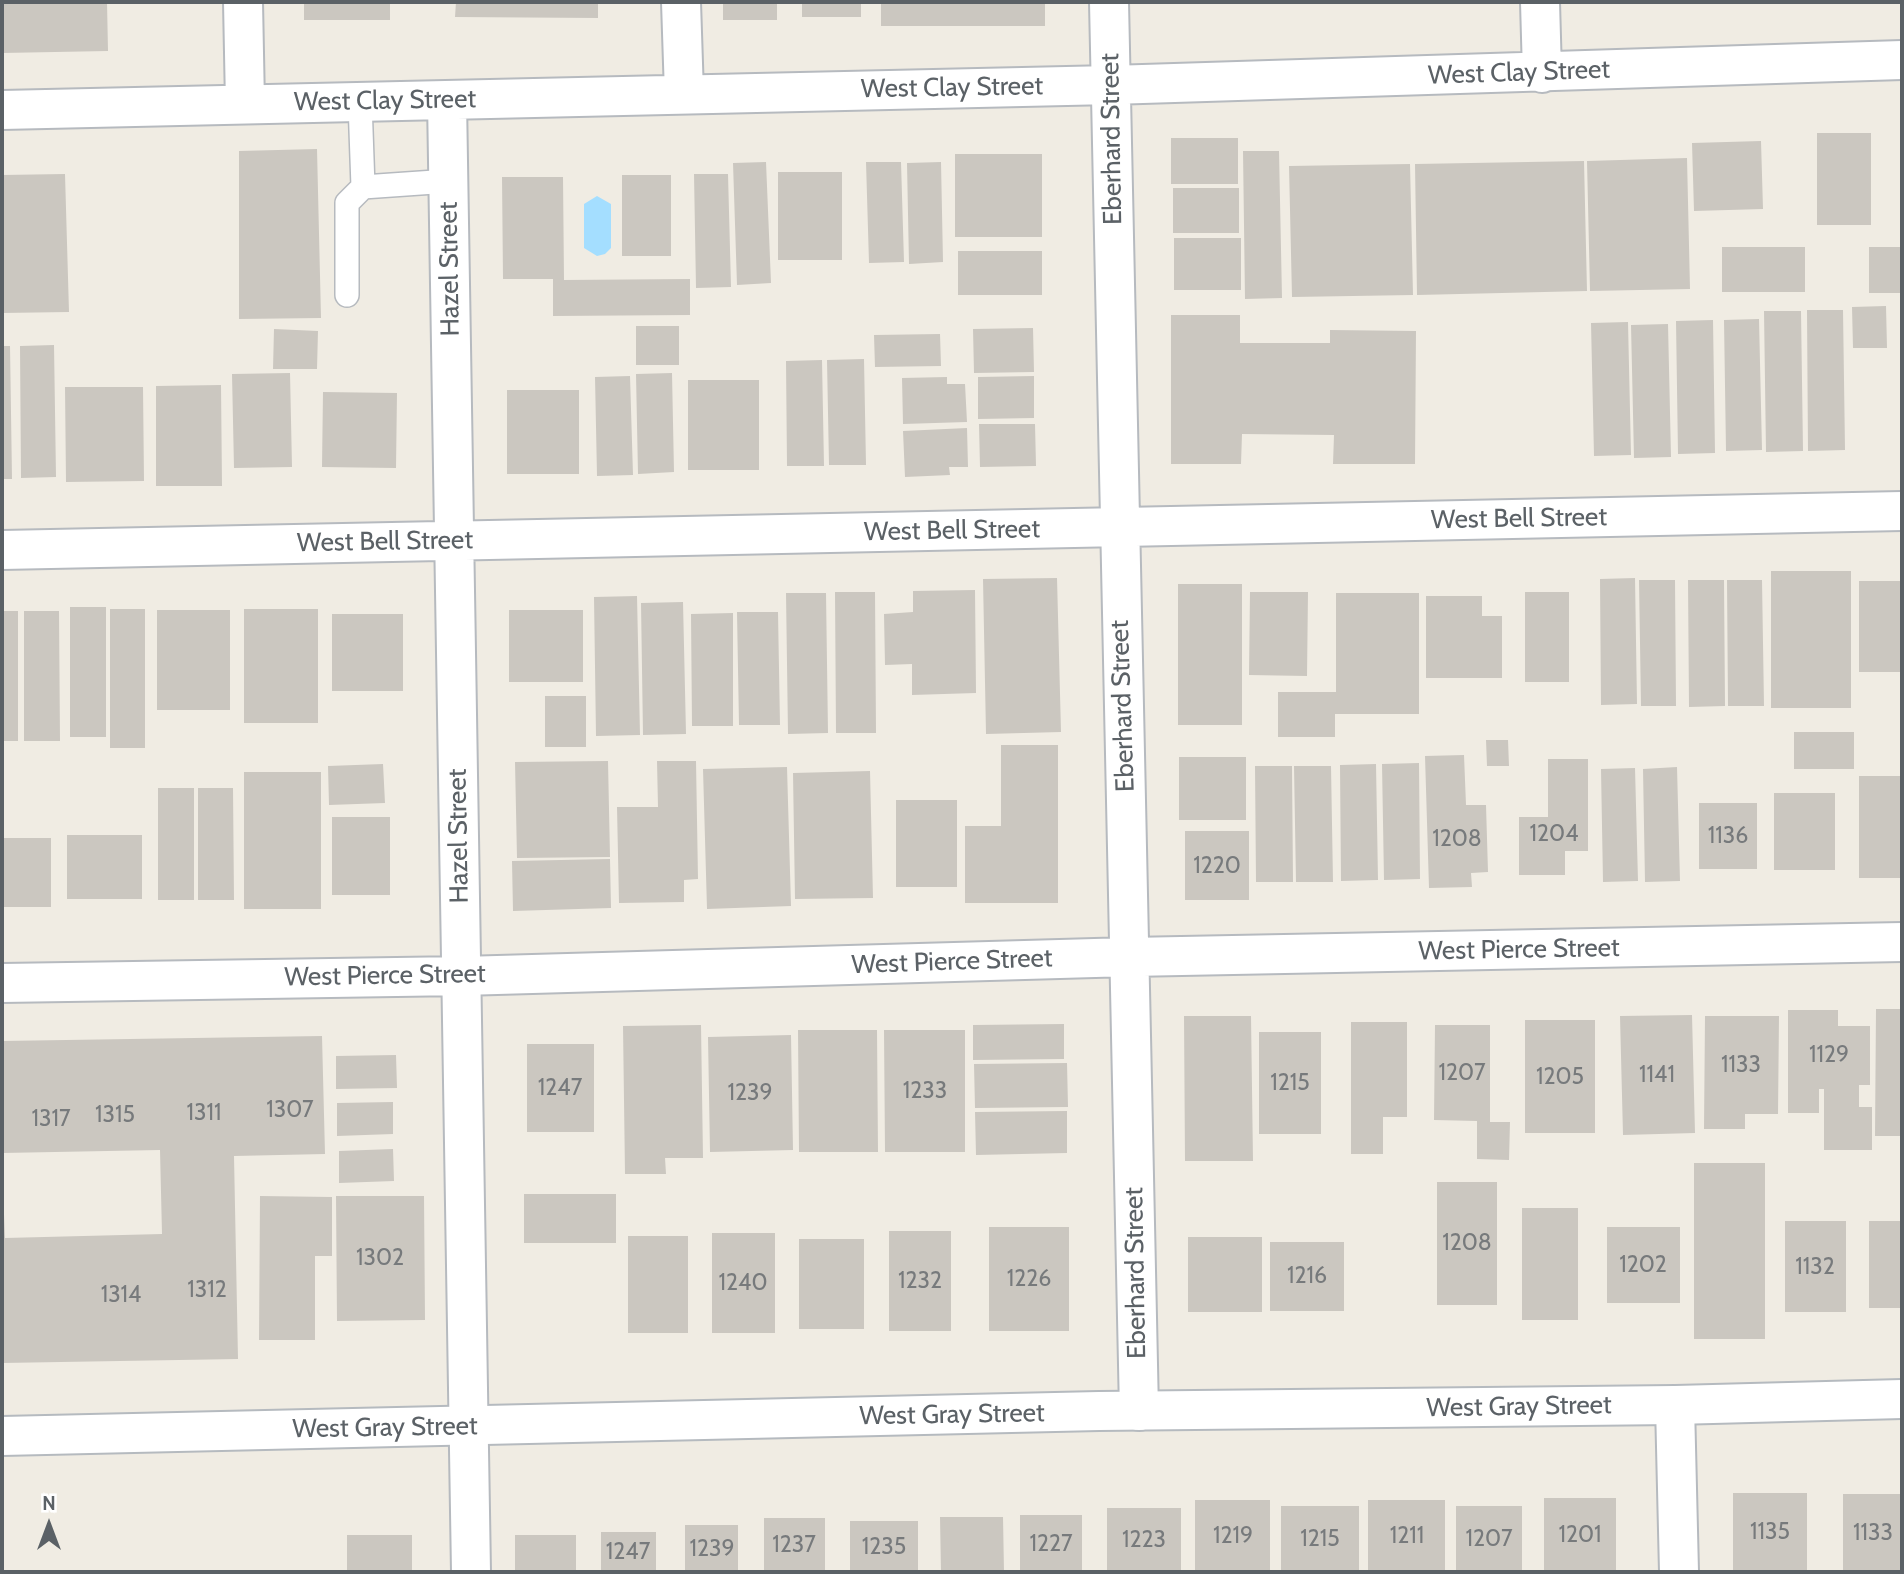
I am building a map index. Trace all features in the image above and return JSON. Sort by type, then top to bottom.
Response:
[{"type":"street","points":[[243,2],[245,104]]},
{"type":"street","points":[[681,2],[684,94]]},
{"type":"street","name":"Eberhard Street","points":[[1109,2],[1118,527],[1139,1410]]},
{"type":"street","points":[[1540,2],[1542,73]]},
{"type":"street","name":"West Clay Street","points":[[2,110],[1111,85],[1902,60]]},
{"type":"street","name":"Hazel Street","points":[[447,100],[452,541],[471,1572]]},
{"type":"street","name":"West Bell Street","points":[[2,550],[1902,511]]},
{"type":"street","name":"West Pierce Street","points":[[2,983],[1902,942]]},
{"type":"street","name":"West Gray Street","points":[[2,1436],[1139,1410],[1675,1405],[1902,1399]]},
{"type":"street","points":[[1675,1405],[1678,1572]]},
{"type":"lane","points":[[360,102],[362,187]]},
{"type":"lane","points":[[347,295],[347,203],[362,187],[449,181]]},
{"type":"water","points":[[597,196],[611,204],[611,248],[605,254],[597,256],[584,248],[584,204]]},
{"type":"building","points":[[2,2],[107,2],[108,51],[2,53]]},
{"type":"building","points":[[304,2],[390,2],[390,20],[304,20]]},
{"type":"building","points":[[456,2],[598,2],[598,18],[455,17]]},
{"type":"building","points":[[723,2],[777,2],[777,20],[723,20]]},
{"type":"building","points":[[802,2],[861,2],[861,17],[802,17]]},
{"type":"building","points":[[881,2],[1045,2],[1045,26],[881,26]]},
{"type":"building","points":[[1817,133],[1871,133],[1871,225],[1817,225]]},
{"type":"building","points":[[1171,138],[1238,138],[1238,184],[1171,184]]},
{"type":"building","points":[[1761,141],[1763,209],[1694,211],[1692,143]]},
{"type":"building","points":[[317,149],[321,318],[239,319],[239,151]]},
{"type":"building","points":[[1243,151],[1279,151],[1282,298],[1245,299]]},
{"type":"building","points":[[955,154],[1042,154],[1042,237],[955,237]]},
{"type":"building","points":[[1687,158],[1690,289],[1590,291],[1587,161]]},
{"type":"building","points":[[1584,161],[1587,291],[1417,295],[1415,164]]},
{"type":"building","points":[[766,162],[771,283],[737,285],[733,163]]},
{"type":"building","points":[[866,162],[901,162],[904,262],[869,263]]},
{"type":"building","points":[[941,162],[943,262],[909,264],[907,163]]},
{"type":"building","points":[[1410,164],[1413,295],[1292,297],[1289,166]]},
{"type":"building","points":[[778,172],[842,172],[842,260],[778,260]]},
{"type":"building","points":[[65,174],[69,312],[2,313],[2,175]]},
{"type":"building","points":[[694,174],[728,174],[731,287],[696,288]]},
{"type":"building","points":[[622,175],[671,175],[671,256],[622,256]]},
{"type":"building","points":[[502,177],[563,177],[564,280],[690,279],[690,315],[553,316],[553,279],[503,279]]},
{"type":"building","points":[[1173,188],[1239,188],[1239,233],[1173,233]]},
{"type":"building","points":[[1174,238],[1241,238],[1241,290],[1174,290]]},
{"type":"building","points":[[1722,247],[1805,247],[1805,292],[1722,292]]},
{"type":"building","points":[[1869,247],[1902,247],[1902,293],[1869,293]]},
{"type":"building","points":[[958,251],[1042,251],[1042,295],[958,295]]},
{"type":"building","points":[[1886,306],[1887,348],[1853,348],[1852,307]]},
{"type":"building","points":[[1807,310],[1843,310],[1845,450],[1808,451]]},
{"type":"building","points":[[1764,311],[1801,311],[1803,451],[1766,452]]},
{"type":"building","points":[[1171,315],[1240,315],[1240,343],[1330,343],[1330,330],[1416,331],[1415,464],[1333,464],[1334,435],[1242,434],[1241,464],[1171,464]]},
{"type":"building","points":[[1759,319],[1762,450],[1726,451],[1724,320]]},
{"type":"building","points":[[1713,320],[1715,453],[1678,454],[1676,321]]},
{"type":"building","points":[[1628,322],[1631,455],[1594,456],[1591,323]]},
{"type":"building","points":[[1668,324],[1671,457],[1634,458],[1631,325]]},
{"type":"building","points":[[636,326],[679,326],[679,365],[636,365]]},
{"type":"building","points":[[1033,328],[1034,372],[974,373],[973,329]]},
{"type":"building","points":[[274,329],[318,331],[317,369],[273,369]]},
{"type":"building","points":[[940,334],[941,366],[875,367],[874,335]]},
{"type":"building","points":[[54,345],[56,477],[21,478],[20,346]]},
{"type":"building","points":[[2,346],[10,346],[12,479],[2,479]]},
{"type":"building","points":[[864,359],[866,465],[829,465],[827,360]]},
{"type":"building","points":[[822,360],[824,466],[787,466],[786,361]]},
{"type":"building","points":[[290,373],[292,467],[234,468],[232,374]]},
{"type":"building","points":[[672,373],[674,472],[638,474],[636,374]]},
{"type":"building","points":[[630,376],[633,475],[597,476],[595,377]]},
{"type":"building","points":[[1034,376],[1034,418],[978,419],[978,377]]},
{"type":"building","points":[[947,377],[947,384],[965,384],[967,422],[903,424],[902,378]]},
{"type":"building","points":[[688,380],[759,380],[759,470],[688,470]]},
{"type":"building","points":[[221,385],[222,486],[156,486],[156,386]]},
{"type":"building","points":[[65,387],[143,387],[144,481],[66,482]]},
{"type":"building","points":[[507,390],[579,390],[579,474],[507,474]]},
{"type":"building","points":[[323,392],[397,393],[396,468],[322,467]]},
{"type":"building","points":[[979,424],[1035,424],[1036,466],[980,467]]},
{"type":"building","points":[[967,428],[968,467],[949,467],[950,475],[905,477],[903,431]]},
{"type":"building","points":[[1771,571],[1851,571],[1851,708],[1771,708]]},
{"type":"building","points":[[1057,578],[1061,732],[986,734],[983,579]]},
{"type":"building","points":[[1635,578],[1637,704],[1601,705],[1600,579]]},
{"type":"building","points":[[1639,580],[1675,580],[1676,706],[1641,706]]},
{"type":"building","points":[[1688,580],[1724,580],[1725,706],[1689,707]]},
{"type":"building","points":[[1727,580],[1762,580],[1764,706],[1728,706]]},
{"type":"building","points":[[1859,581],[1902,581],[1902,672],[1859,672]]},
{"type":"building","points":[[1178,584],[1242,584],[1242,725],[1178,725]]},
{"type":"building","points":[[975,590],[976,693],[912,695],[912,664],[885,665],[884,614],[913,612],[913,591]]},
{"type":"building","points":[[835,592],[875,592],[876,733],[836,733]]},
{"type":"building","points":[[1250,592],[1308,592],[1307,676],[1249,675]]},
{"type":"building","points":[[1525,592],[1569,592],[1569,682],[1525,682]]},
{"type":"building","points":[[786,593],[826,593],[828,733],[788,734]]},
{"type":"building","points":[[1336,593],[1419,593],[1419,714],[1335,714],[1335,737],[1278,737],[1278,692],[1336,692]]},
{"type":"building","points":[[637,596],[640,735],[596,736],[594,597]]},
{"type":"building","points":[[1426,596],[1482,596],[1482,616],[1502,616],[1502,678],[1426,678]]},
{"type":"building","points":[[683,602],[686,734],[643,735],[641,603]]},
{"type":"building","points":[[70,607],[106,607],[106,737],[70,737]]},
{"type":"building","points":[[110,609],[145,609],[145,748],[110,748]]},
{"type":"building","points":[[244,609],[318,609],[318,723],[244,723]]},
{"type":"building","points":[[157,610],[230,610],[230,710],[157,710]]},
{"type":"building","points":[[509,610],[583,610],[583,682],[509,682]]},
{"type":"building","points":[[2,611],[18,611],[18,741],[2,741]]},
{"type":"building","points":[[24,611],[59,611],[60,741],[24,741]]},
{"type":"building","points":[[737,612],[778,612],[780,725],[739,725]]},
{"type":"building","points":[[733,613],[733,726],[692,726],[691,614]]},
{"type":"building","points":[[332,614],[403,614],[403,691],[332,691]]},
{"type":"building","points":[[545,696],[586,696],[586,747],[545,747]]},
{"type":"building","points":[[1794,732],[1854,732],[1854,769],[1794,769]]},
{"type":"building","points":[[1486,740],[1508,740],[1509,766],[1487,766]]},
{"type":"building","points":[[1001,745],[1058,745],[1058,903],[965,903],[965,826],[1001,826]]},
{"type":"building","points":[[1464,755],[1466,805],[1486,805],[1488,872],[1471,873],[1472,887],[1429,888],[1425,756]]},
{"type":"building","points":[[1179,757],[1246,757],[1246,820],[1179,820]]},
{"type":"building","points":[[1548,759],[1588,759],[1588,851],[1565,851],[1565,875],[1519,875],[1519,817],[1548,817]]},
{"type":"building","points":[[608,761],[610,857],[517,858],[515,762]]},
{"type":"building","points":[[657,761],[696,761],[698,879],[684,880],[684,902],[619,903],[617,807],[658,807]]},
{"type":"building","points":[[1419,763],[1420,879],[1384,880],[1382,764]]},
{"type":"building","points":[[383,764],[385,803],[329,805],[328,766]]},
{"type":"building","points":[[1376,764],[1378,880],[1341,881],[1340,765]]},
{"type":"building","points":[[1255,766],[1292,766],[1293,882],[1256,882]]},
{"type":"building","points":[[1294,766],[1331,766],[1333,882],[1296,882]]},
{"type":"building","points":[[787,767],[791,906],[707,909],[703,769]]},
{"type":"building","points":[[1677,767],[1680,881],[1645,882],[1643,769]]},
{"type":"building","points":[[1635,768],[1638,881],[1603,882],[1601,769]]},
{"type":"building","points":[[870,771],[873,898],[795,899],[793,773]]},
{"type":"building","points":[[244,772],[321,772],[321,909],[244,909]]},
{"type":"building","points":[[1859,776],[1902,776],[1902,878],[1859,878]]},
{"type":"building","points":[[158,788],[194,788],[194,900],[158,900]]},
{"type":"building","points":[[198,788],[233,788],[234,900],[198,900]]},
{"type":"building","points":[[1774,793],[1835,793],[1835,870],[1774,870]]},
{"type":"building","points":[[896,800],[957,800],[957,887],[896,887]]},
{"type":"building","points":[[1699,803],[1757,803],[1757,869],[1699,869]]},
{"type":"building","points":[[332,817],[390,817],[390,895],[332,895]]},
{"type":"building","points":[[1185,831],[1249,831],[1249,900],[1185,900]]},
{"type":"building","points":[[67,835],[142,835],[142,899],[67,899]]},
{"type":"building","points":[[2,838],[51,838],[51,907],[2,907]]},
{"type":"building","points":[[610,859],[611,908],[513,911],[512,861]]},
{"type":"building","points":[[1876,1009],[1902,1009],[1902,1136],[1875,1136]]},
{"type":"building","points":[[1788,1010],[1838,1010],[1838,1026],[1870,1026],[1870,1085],[1859,1085],[1859,1107],[1872,1107],[1872,1150],[1824,1150],[1824,1089],[1819,1089],[1819,1113],[1788,1113]]},
{"type":"building","points":[[1692,1015],[1695,1133],[1623,1135],[1620,1016]]},
{"type":"building","points":[[1184,1016],[1251,1016],[1253,1161],[1185,1161]]},
{"type":"building","points":[[1705,1016],[1779,1016],[1778,1114],[1745,1114],[1745,1129],[1704,1129]]},
{"type":"building","points":[[1525,1020],[1595,1020],[1595,1133],[1525,1133]]},
{"type":"building","points":[[1351,1022],[1407,1022],[1407,1117],[1383,1117],[1383,1154],[1351,1154]]},
{"type":"building","points":[[1064,1024],[1064,1059],[973,1060],[973,1025]]},
{"type":"building","points":[[701,1025],[703,1158],[665,1158],[666,1174],[625,1174],[623,1026]]},
{"type":"building","points":[[1435,1025],[1490,1025],[1490,1122],[1510,1122],[1509,1160],[1477,1159],[1477,1121],[1434,1120]]},
{"type":"building","points":[[798,1030],[877,1030],[878,1152],[799,1152]]},
{"type":"building","points":[[884,1030],[965,1030],[965,1152],[885,1152]]},
{"type":"building","points":[[1259,1032],[1321,1032],[1321,1134],[1259,1134]]},
{"type":"building","points":[[791,1035],[793,1150],[710,1152],[708,1037]]},
{"type":"building","points":[[322,1036],[325,1154],[234,1156],[238,1359],[2,1363],[2,1166],[5,1238],[162,1234],[160,1150],[2,1153],[2,1041]]},
{"type":"building","points":[[527,1044],[594,1044],[594,1132],[527,1132]]},
{"type":"building","points":[[396,1055],[397,1088],[336,1089],[336,1056]]},
{"type":"building","points":[[1067,1063],[1068,1107],[975,1108],[974,1064]]},
{"type":"building","points":[[393,1102],[393,1134],[337,1136],[337,1103]]},
{"type":"building","points":[[1067,1111],[1067,1153],[976,1155],[975,1112]]},
{"type":"building","points":[[393,1149],[394,1181],[339,1183],[339,1151]]},
{"type":"building","points":[[1694,1163],[1765,1163],[1765,1339],[1694,1339]]},
{"type":"building","points":[[1437,1182],[1497,1182],[1497,1305],[1437,1305]]},
{"type":"building","points":[[524,1194],[616,1194],[616,1243],[524,1243]]},
{"type":"building","points":[[260,1196],[332,1197],[332,1256],[315,1256],[315,1340],[259,1340]]},
{"type":"building","points":[[336,1196],[424,1196],[425,1320],[337,1321]]},
{"type":"building","points":[[1522,1208],[1578,1208],[1578,1320],[1522,1320]]},
{"type":"building","points":[[1785,1221],[1846,1221],[1846,1312],[1785,1312]]},
{"type":"building","points":[[1869,1221],[1902,1221],[1902,1308],[1869,1308]]},
{"type":"building","points":[[989,1227],[1069,1227],[1069,1331],[989,1331]]},
{"type":"building","points":[[1607,1227],[1680,1227],[1680,1303],[1607,1303]]},
{"type":"building","points":[[889,1231],[951,1231],[951,1331],[889,1331]]},
{"type":"building","points":[[712,1233],[775,1233],[775,1333],[712,1333]]},
{"type":"building","points":[[628,1236],[688,1236],[688,1333],[628,1333]]},
{"type":"building","points":[[1188,1237],[1262,1237],[1262,1312],[1188,1312]]},
{"type":"building","points":[[799,1239],[864,1239],[864,1329],[799,1329]]},
{"type":"building","points":[[1270,1242],[1344,1242],[1344,1311],[1270,1311]]},
{"type":"building","points":[[1733,1493],[1807,1493],[1807,1571],[1733,1571]]},
{"type":"building","points":[[1843,1494],[1902,1494],[1902,1572],[1843,1572]]},
{"type":"building","points":[[1544,1498],[1616,1498],[1616,1572],[1544,1572]]},
{"type":"building","points":[[1195,1500],[1270,1500],[1270,1572],[1195,1572]]},
{"type":"building","points":[[1368,1500],[1445,1500],[1445,1572],[1368,1572]]},
{"type":"building","points":[[1281,1506],[1359,1506],[1359,1572],[1281,1572]]},
{"type":"building","points":[[1456,1506],[1522,1506],[1522,1572],[1456,1572]]},
{"type":"building","points":[[1107,1508],[1181,1508],[1181,1572],[1107,1572]]},
{"type":"building","points":[[1020,1515],[1082,1515],[1082,1572],[1020,1572]]},
{"type":"building","points":[[940,1517],[1003,1517],[1004,1572],[941,1572]]},
{"type":"building","points":[[764,1518],[825,1518],[825,1572],[764,1572]]},
{"type":"building","points":[[850,1521],[918,1521],[918,1572],[850,1572]]},
{"type":"building","points":[[685,1525],[738,1525],[738,1572],[685,1572]]},
{"type":"building","points":[[601,1532],[656,1532],[656,1572],[601,1572]]},
{"type":"building","points":[[347,1535],[412,1535],[412,1572],[347,1572]]},
{"type":"building","points":[[515,1535],[576,1535],[576,1572],[515,1572]]}]
